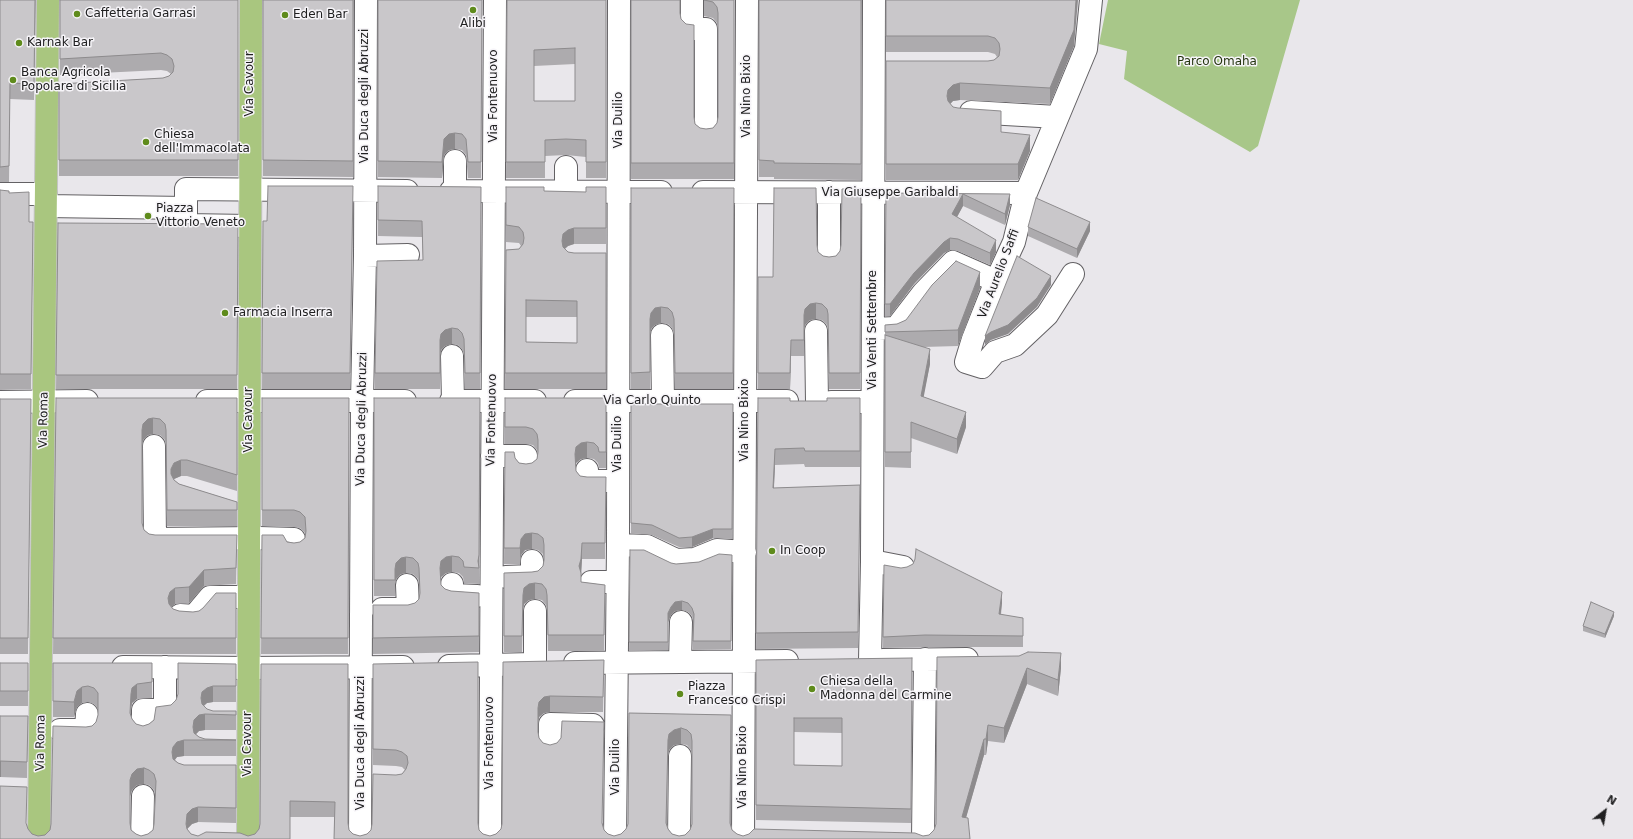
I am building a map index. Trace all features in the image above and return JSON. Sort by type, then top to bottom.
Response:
[{"type":"main road","name":"Via Roma","points":[[39,839],[40,791],[34,722],[40,666],[48,0]]},
{"type":"main road","name":"Via Cavour","points":[[241,837],[248,768],[248,743],[238,714],[248,668],[250,0]]},
{"type":"street","name":"Via Duca degli Abruzzi","points":[[360,839],[371,777],[361,667],[366,0]]},
{"type":"street","name":"Via Fontenuovo","points":[[490,839],[492,401],[503,254],[494,191],[495,0]]},
{"type":"street","name":"Via Duilio","points":[[615,839],[618,545],[619,0]]},
{"type":"street","points":[[692,0],[692,29],[706,28],[706,133]]},
{"type":"street","name":"Via Nino Bixio","points":[[747,0],[744,662],[748,834]]},
{"type":"street","name":"Via Venti Settembre","points":[[874,0],[872,561],[862,660],[925,659]]},
{"type":"street","name":"Via Aurelio Saffi","points":[[1074,274],[1047,315],[1015,345],[995,352],[982,366],[966,362],[973,339],[996,281],[1014,242],[1026,193],[1086,49],[1091,0]]},
{"type":"street","points":[[874,64],[897,65]]},
{"type":"street","points":[[48,88],[71,87]]},
{"type":"street","points":[[959,112],[1057,117]]},
{"type":"street","points":[[455,161],[455,191]]},
{"type":"street","points":[[566,167],[566,191]]},
{"type":"street","name":"Via Giuseppe Garibaldi","points":[[186,208],[186,189],[1026,193]]},
{"type":"street","points":[[829,262],[830,192]]},
{"type":"street","points":[[0,194],[46,200],[186,208],[186,225],[249,226]]},
{"type":"street","points":[[365,256],[408,255]]},
{"type":"street","points":[[596,257],[618,257]]},
{"type":"street","points":[[873,329],[896,328],[923,293],[953,262],[996,281]]},
{"type":"street","points":[[816,331],[817,402]]},
{"type":"street","points":[[662,335],[663,401]]},
{"type":"street","points":[[452,356],[453,401]]},
{"type":"street","points":[[0,402],[107,401]]},
{"type":"street","name":"Via Carlo Quinto","points":[[186,401],[872,402]]},
{"type":"street","points":[[154,446],[155,539],[294,539],[294,547]]},
{"type":"street","points":[[492,456],[526,456],[526,468]]},
{"type":"street","points":[[587,470],[587,481],[618,481]]},
{"type":"street","points":[[226,501],[248,508]]},
{"type":"street","points":[[618,545],[647,546],[676,560],[695,559],[717,550],[744,552]]},
{"type":"street","points":[[452,584],[452,595],[491,587],[532,576],[532,561]]},
{"type":"street","points":[[872,561],[903,567]]},
{"type":"street","points":[[591,582],[617,582]]},
{"type":"street","points":[[361,610],[408,610],[407,585]]},
{"type":"street","points":[[180,616],[194,616],[210,597],[248,597]]},
{"type":"street","points":[[535,611],[535,664]]},
{"type":"street","points":[[680,662],[681,622]]},
{"type":"street","points":[[918,837],[925,659],[988,659]]},
{"type":"street","points":[[103,666],[248,668],[807,661]]},
{"type":"street","points":[[143,728],[143,710],[165,710],[165,667]]},
{"type":"street","points":[[34,722],[86,730],[87,714]]},
{"type":"street","points":[[550,748],[550,724],[616,725]]},
{"type":"street","points":[[226,743],[248,743]]},
{"type":"street","points":[[679,839],[680,756]]},
{"type":"street","points":[[227,768],[248,768]]},
{"type":"street","points":[[16,790],[40,791]]},
{"type":"street","points":[[142,796],[142,839]]},
{"type":"green space","name":"Parco Omaha","points":[[1108,0],[1300,0],[1258,146],[1250,152],[1124,79],[1127,51],[1099,44]]},
{"type":"building","points":[[0,0],[35,0],[34,84],[10,83],[9,166],[0,167]]},
{"type":"building","points":[[60,0],[238,0],[238,160],[59,160],[59,84],[163,78],[169,76],[173,72],[174,66],[172,59],[161,53],[60,59]]},
{"type":"building","points":[[263,0],[353,0],[353,161],[263,160]]},
{"type":"building","points":[[378,0],[482,0],[481,162],[468,162],[466,139],[462,134],[455,133],[449,134],[444,139],[442,162],[378,161]]},
{"type":"building","points":[[507,0],[606,0],[606,162],[586,162],[586,140],[566,139],[545,140],[545,162],[506,162]],"holes":[[[575,48],[575,101],[534,101],[534,50]]]},
{"type":"building","points":[[631,0],[680,0],[681,19],[686,24],[694,25],[695,124],[700,128],[706,129],[713,128],[717,123],[718,117],[718,13],[717,7],[713,2],[704,0],[734,0],[734,163],[631,163]]},
{"type":"building","points":[[759,0],[861,0],[861,164],[774,163],[774,161],[759,160]]},
{"type":"building","points":[[886,0],[1076,0],[1074,30],[1050,88],[960,83],[953,85],[948,90],[948,101],[953,107],[1001,111],[1001,132],[1030,135],[1018,164],[886,164],[886,61],[988,61],[994,60],[999,56],[1000,49],[999,43],[995,38],[988,36],[886,36]]},
{"type":"building","points":[[268,186],[353,186],[350,373],[262,373],[263,221],[267,221]]},
{"type":"building","points":[[378,186],[481,187],[480,373],[465,373],[464,339],[462,333],[458,329],[452,328],[445,330],[441,334],[440,373],[375,373],[377,261],[423,260],[422,221],[378,220]]},
{"type":"building","points":[[506,187],[544,187],[544,191],[586,192],[586,187],[606,187],[606,228],[574,228],[563,234],[562,241],[563,247],[568,252],[606,253],[606,373],[505,373],[506,250],[519,249],[523,244],[524,238],[523,232],[519,227],[506,225]],"holes":[[[526,300],[577,301],[577,343],[526,342]]]},
{"type":"building","points":[[631,188],[734,188],[733,373],[675,373],[674,319],[672,312],[668,308],[661,307],[655,308],[651,313],[650,372],[631,373]]},
{"type":"building","points":[[774,188],[816,188],[818,252],[823,256],[829,257],[836,256],[840,251],[842,189],[861,189],[860,373],[829,373],[828,314],[827,309],[822,304],[816,303],[810,304],[805,309],[804,340],[791,340],[790,373],[758,373],[758,277],[773,277]]},
{"type":"building","points":[[0,190],[9,191],[9,193],[29,192],[29,222],[33,222],[31,374],[0,374]]},
{"type":"building","points":[[886,193],[1010,194],[1005,214],[963,194],[952,214],[996,240],[990,253],[958,239],[950,238],[944,242],[914,273],[890,304],[885,304]]},
{"type":"building","points":[[1036,198],[1090,222],[1077,249],[1028,227]]},
{"type":"building","points":[[58,223],[238,224],[237,375],[56,375]]},
{"type":"building","points":[[1017,256],[1051,276],[1037,298],[1008,325],[985,336]]},
{"type":"building","points":[[956,261],[980,272],[958,330],[885,332],[885,325],[897,324],[906,320],[932,285]]},
{"type":"building","points":[[885,335],[930,349],[921,396],[966,412],[957,439],[911,422],[911,452],[885,452]]},
{"type":"building","points":[[56,398],[237,398],[237,475],[187,460],[181,460],[174,463],[171,469],[171,474],[174,480],[179,484],[237,502],[237,510],[167,510],[165,424],[160,419],[148,419],[143,424],[142,430],[142,523],[144,530],[149,534],[155,535],[237,535],[236,568],[204,570],[189,587],[175,588],[170,592],[168,598],[169,604],[173,609],[179,611],[193,612],[199,611],[203,608],[216,593],[236,593],[236,638],[53,638]]},
{"type":"building","points":[[262,398],[349,398],[348,638],[261,638],[262,535],[283,535],[287,542],[294,543],[300,542],[305,538],[306,531],[305,517],[300,512],[294,510],[262,510]]},
{"type":"building","points":[[374,398],[480,398],[479,568],[464,567],[463,561],[459,557],[452,556],[446,557],[441,561],[440,568],[441,585],[445,589],[451,591],[479,593],[479,636],[373,638],[373,605],[408,605],[415,603],[419,599],[420,593],[418,563],[413,558],[401,558],[396,563],[395,580],[374,580]]},
{"type":"building","points":[[505,398],[606,398],[606,452],[599,452],[598,447],[594,443],[587,442],[581,443],[576,447],[575,454],[576,471],[580,476],[606,477],[605,543],[582,543],[579,566],[581,582],[605,585],[604,635],[548,635],[546,589],[542,584],[535,583],[529,584],[524,588],[522,636],[504,636],[504,573],[538,571],[543,566],[544,560],[543,538],[538,534],[525,534],[521,539],[520,548],[504,548],[505,452],[514,452],[515,458],[519,463],[526,464],[532,463],[537,459],[538,452],[537,434],[533,429],[526,427],[505,427]]},
{"type":"building","points":[[758,398],[790,398],[790,401],[827,401],[827,398],[860,398],[860,451],[805,451],[804,448],[775,449],[773,488],[860,485],[858,632],[756,633]]},
{"type":"building","points":[[0,399],[31,399],[28,638],[0,638]]},
{"type":"building","points":[[631,404],[733,404],[732,529],[713,529],[692,537],[679,538],[652,525],[631,523]]},
{"type":"building","points":[[916,549],[1002,592],[999,614],[1023,618],[1023,636],[925,635],[883,637],[884,565],[901,568],[913,564]]},
{"type":"building","points":[[630,550],[644,550],[676,564],[699,562],[719,554],[732,555],[731,641],[693,641],[694,614],[688,603],[682,601],[675,602],[668,613],[668,642],[629,642]]},
{"type":"building","points":[[1591,602],[1614,612],[1605,634],[1583,626]]},
{"type":"building","points":[[1028,652],[1061,653],[1058,680],[1027,668],[1004,728],[988,725],[986,739],[984,739],[962,817],[968,818],[970,839],[334,839],[335,802],[290,801],[290,839],[0,839],[0,786],[27,787],[26,823],[28,829],[32,834],[38,836],[45,835],[50,830],[51,824],[53,726],[86,727],[92,726],[96,722],[98,715],[98,693],[94,688],[88,686],[82,687],[77,691],[74,702],[53,701],[53,663],[152,663],[152,682],[137,684],[132,688],[131,694],[130,713],[132,719],[136,724],[143,726],[154,720],[156,707],[171,705],[176,700],[178,694],[178,663],[236,664],[236,686],[213,686],[207,688],[202,692],[201,698],[202,704],[207,709],[213,711],[236,711],[236,715],[199,715],[194,720],[193,727],[194,733],[205,739],[236,740],[184,740],[177,742],[173,747],[173,759],[184,765],[236,765],[236,808],[198,807],[192,809],[187,814],[187,829],[191,834],[198,836],[206,832],[240,833],[248,836],[255,834],[259,829],[261,664],[348,664],[348,823],[349,830],[353,834],[360,836],[367,834],[371,830],[373,774],[402,774],[408,763],[407,756],[402,752],[396,750],[373,749],[373,664],[478,662],[478,823],[479,830],[483,834],[490,836],[496,834],[501,829],[502,824],[503,662],[604,660],[603,697],[544,697],[539,702],[538,732],[539,738],[543,743],[550,745],[557,743],[561,738],[562,721],[604,722],[602,823],[604,830],[608,834],[614,836],[621,834],[626,829],[628,824],[629,713],[731,715],[730,823],[732,830],[737,834],[743,836],[749,834],[754,829],[915,833],[923,836],[929,835],[934,830],[936,824],[937,657],[1019,656]],"holes":[[[681,728],[687,730],[691,734],[692,741],[692,824],[690,830],[685,835],[679,836],[672,834],[666,823],[668,740],[669,734],[674,730]],[[144,768],[154,774],[156,781],[153,830],[148,834],[141,836],[131,830],[130,780],[132,774],[137,769]]]},
{"type":"building","points":[[912,658],[911,809],[756,805],[756,660]],"holes":[[[794,718],[842,718],[842,766],[794,765]]]},
{"type":"building","points":[[0,663],[28,663],[28,691],[0,691]]},
{"type":"building","points":[[0,716],[28,716],[27,762],[0,761]]},
{"type":"place","name":"Alibi","points":[[473,10]]},
{"type":"place","name":"Caffetteria Garrasi","points":[[77,14]]},
{"type":"place","name":"Eden Bar","points":[[285,15]]},
{"type":"place","name":"Karnak Bar","points":[[19,43]]},
{"type":"place","name":"Banca Agricola Popolare di Sicilia","points":[[13,80]]},
{"type":"place","name":"Chiesa dell'Immacolata","points":[[146,142]]},
{"type":"place","name":"Piazza Vittorio Veneto","points":[[148,216]]},
{"type":"place","name":"Farmacia Inserra","points":[[225,313]]},
{"type":"place","name":"In Coop","points":[[772,551]]},
{"type":"place","name":"Chiesa della Madonna del Carmine","points":[[812,689]]},
{"type":"place","name":"Piazza Francesco Crispi","points":[[680,694]]}]
